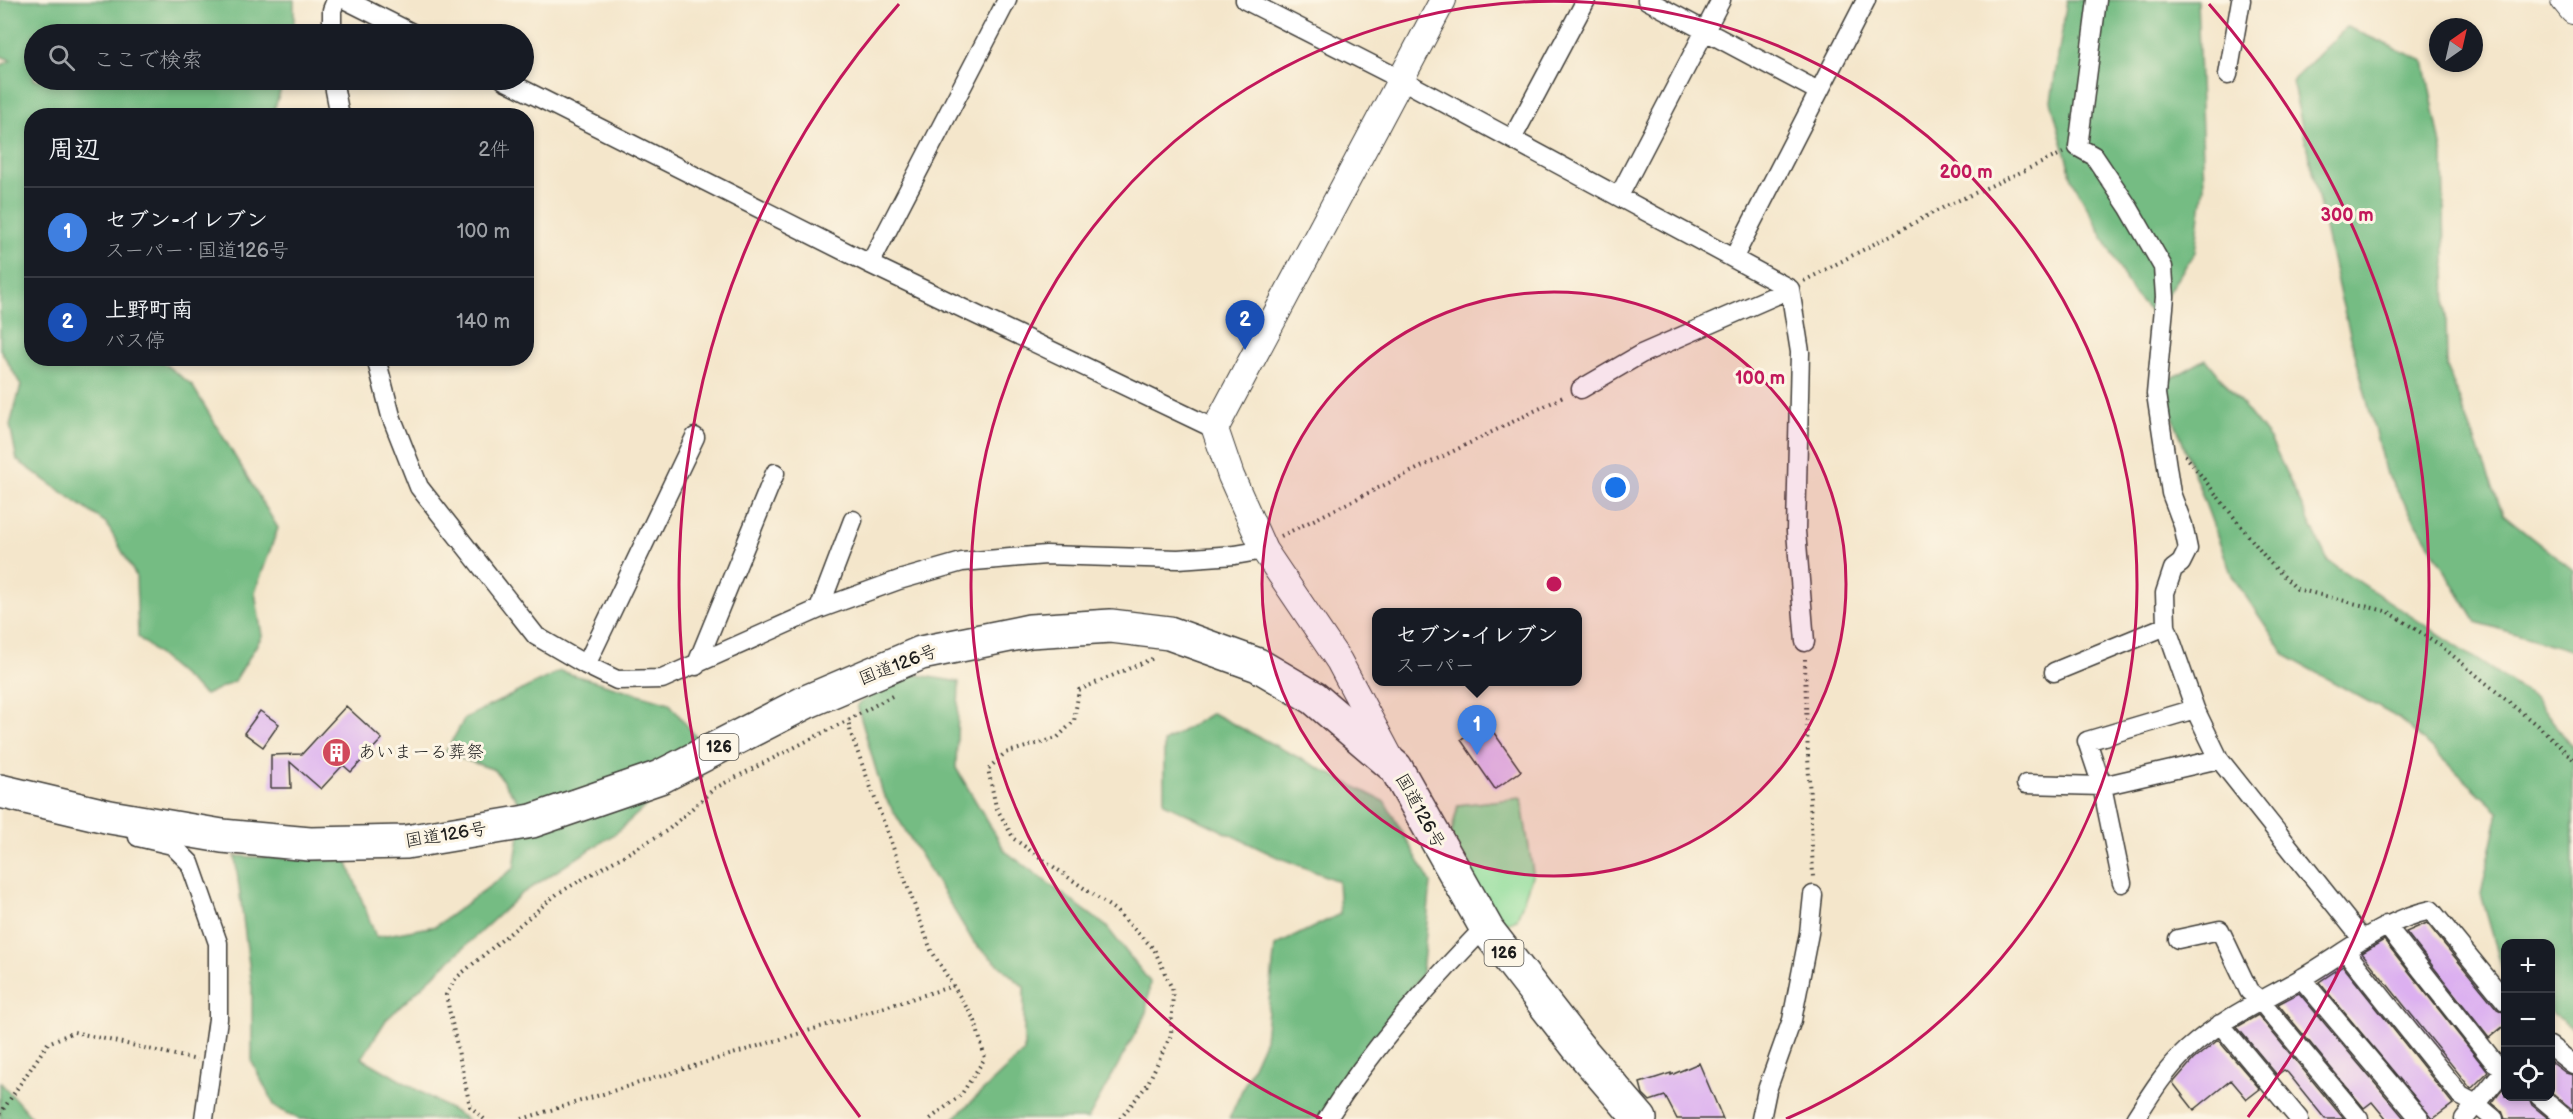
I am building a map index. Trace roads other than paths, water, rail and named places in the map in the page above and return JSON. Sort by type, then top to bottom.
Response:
[{"type":"highway","name":"国道126号","points":[[0,791],[111,817],[222,836],[310,844],[406,842],[532,821],[660,777],[806,702],[921,653],[1030,631],[1111,626],[1169,633],[1258,665],[1314,698],[1396,768],[1485,927],[1578,1047],[1640,1119]]},
{"type":"street","points":[[332,24],[332,10],[336,0]]},
{"type":"street","points":[[346,0],[394,24]]},
{"type":"street","points":[[870,264],[1007,0]]},
{"type":"street","points":[[1245,0],[1402,80],[1790,289]]},
{"type":"street","points":[[1215,429],[1443,0]]},
{"type":"street","points":[[1512,139],[1586,0]]},
{"type":"street","points":[[1647,0],[1818,91]]},
{"type":"street","points":[[1619,196],[1721,0]]},
{"type":"street","points":[[1734,257],[1866,0]]},
{"type":"street","points":[[2228,75],[2241,0]]},
{"type":"street","points":[[2564,0],[2573,12]]},
{"type":"street","points":[[2094,1],[2078,147],[2094,156],[2129,208],[2163,267],[2165,297],[2156,394],[2171,493],[2184,525],[2188,549],[2181,563],[2173,569],[2165,593],[2166,626],[2195,709],[2219,759],[2363,940]]},
{"type":"street","points":[[335,90],[338,108]]},
{"type":"street","points":[[524,90],[870,264],[1215,429],[1231,476],[1264,550],[1339,661],[1396,768]]},
{"type":"street","points":[[1581,388],[1641,354],[1790,289]]},
{"type":"street","points":[[1790,289],[1800,352],[1796,531],[1805,642]]},
{"type":"street","points":[[378,366],[391,416],[419,487],[537,636],[617,680],[662,679],[696,666],[819,609],[899,580],[962,562],[1046,555],[1178,560],[1264,550]]},
{"type":"street","points":[[586,665],[695,437]]},
{"type":"street","points":[[696,666],[776,473]]},
{"type":"street","points":[[819,609],[853,520]]},
{"type":"street","points":[[2054,672],[2166,626]]},
{"type":"street","points":[[2122,883],[2102,786],[2087,741],[2195,709]]},
{"type":"street","points":[[2026,784],[2102,786],[2219,759]]},
{"type":"street","points":[[111,817],[110,831],[172,845],[190,863],[218,943],[218,1020],[204,1119]]},
{"type":"street","points":[[1761,1119],[1767,1089],[1792,1020],[1809,933],[1813,895]]},
{"type":"street","points":[[2135,1119],[2173,1065],[2187,1050],[2220,1024],[2346,952],[2386,925],[2431,910],[2501,997]]},
{"type":"street","points":[[2386,925],[2493,1062],[2501,1067]]},
{"type":"street","points":[[1327,1119],[1390,1031],[1417,998],[1485,927]]},
{"type":"street","points":[[2178,939],[2220,930],[2249,992],[2260,1000],[2360,1119]]},
{"type":"street","points":[[2346,952],[2461,1096],[2476,1104],[2494,1119]]},
{"type":"street","points":[[2301,978],[2420,1119]]},
{"type":"street","points":[[2220,1024],[2299,1119]]},
{"type":"street","points":[[2551,1047],[2573,1064]]},
{"type":"street","points":[[2464,1119],[2501,1074]]},
{"type":"street","points":[[2545,1101],[2566,1119]]},
{"type":"place","name":"上野町南","points":[[1245,350]]},
{"type":"place","name":"あいまーる葬祭","points":[[337,752]]},
{"type":"place","name":"セブン-イレブン","points":[[1477,755]]}]
